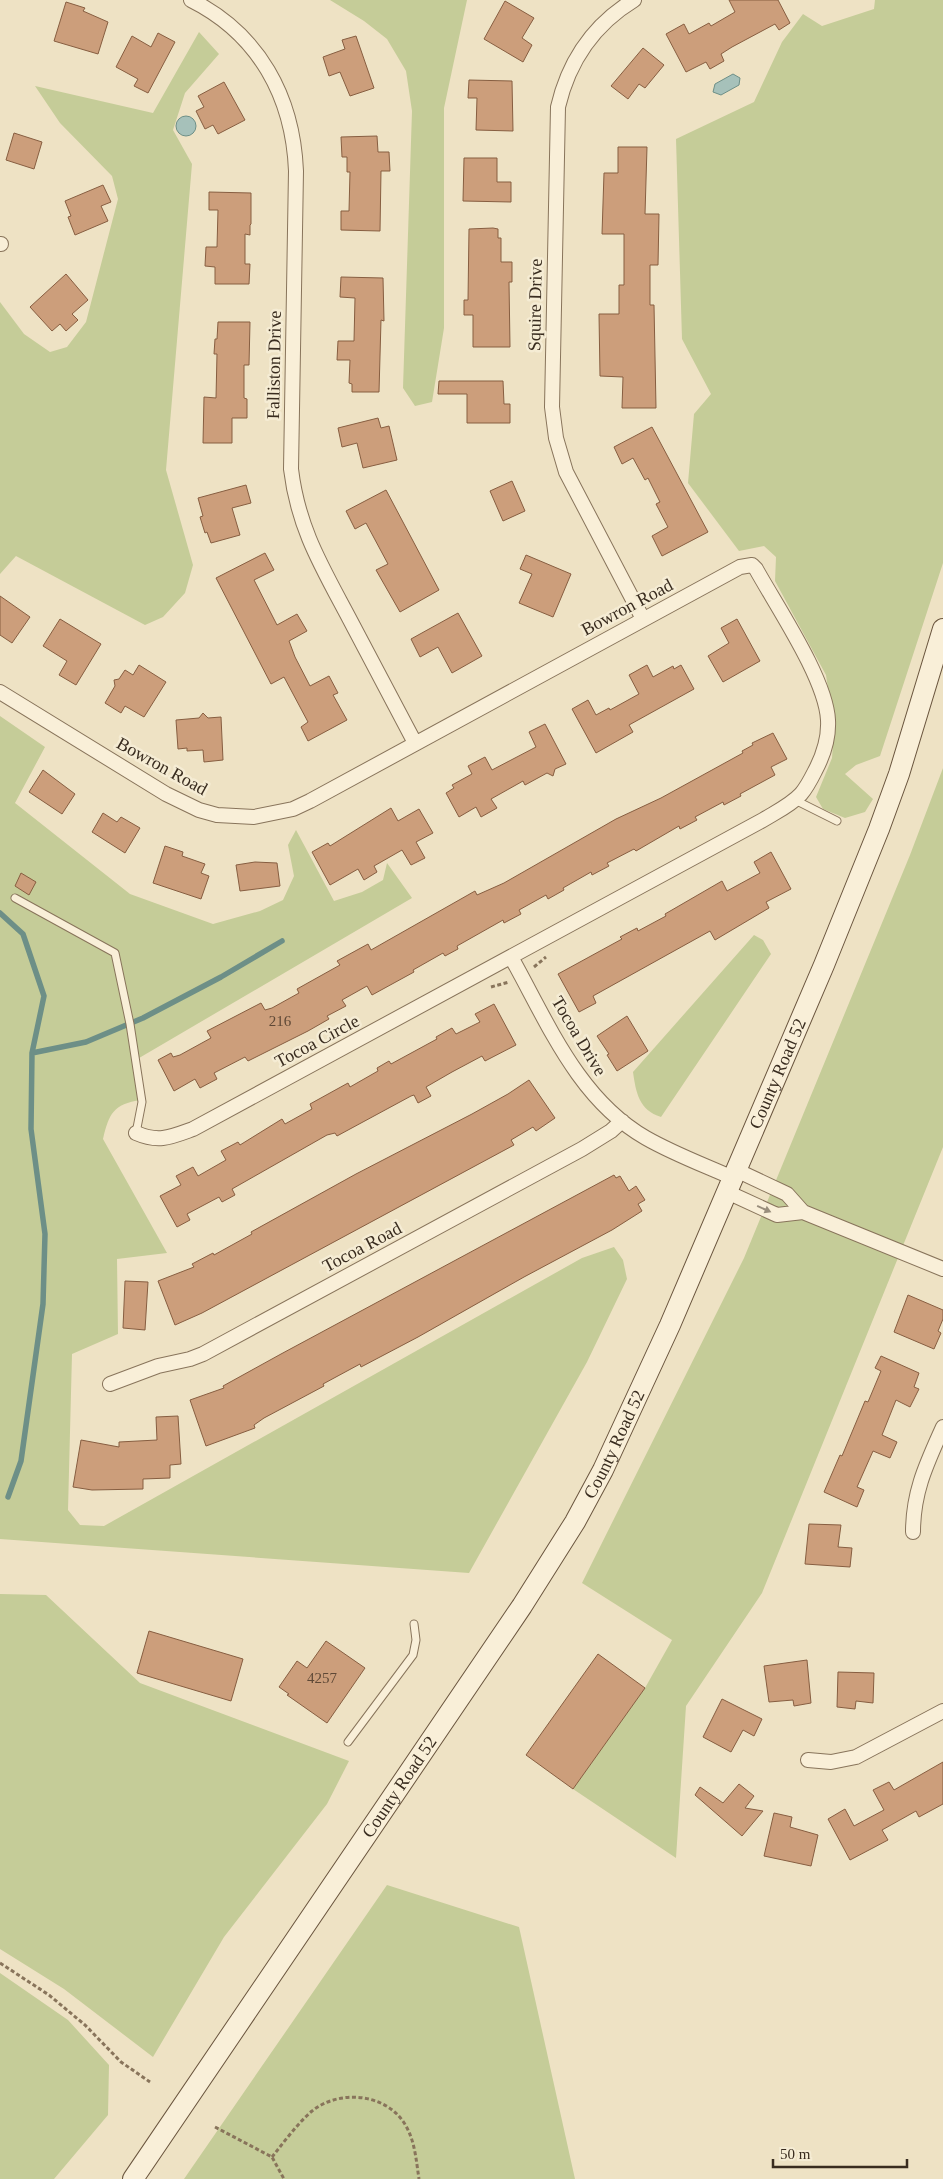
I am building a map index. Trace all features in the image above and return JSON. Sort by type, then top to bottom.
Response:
[{"type":"main road","name":"County Road 52","points":[[133,2179],[489,1655],[574,1522],[628,1419],[824,965],[879,829],[943,629]]},
{"type":"street","name":"Falliston Drive","points":[[191,0],[219,17],[249,44],[272,77],[288,113],[295,151],[296,171],[290,469],[293,491],[312,548],[415,743]]},
{"type":"street","name":"Squire Drive","points":[[634,0],[610,16],[589,37],[569,70],[558,107],[552,407],[556,438],[566,472],[643,619]]},
{"type":"street","name":"Bowron Road","points":[[0,692],[182,803],[217,815],[254,817],[293,809],[740,567],[752,565],[756,569],[817,680],[824,700],[828,718],[828,730],[820,762],[808,786],[794,800],[763,820],[511,957]]},
{"type":"street","name":"Tocoa Drive","points":[[511,957],[569,1062],[594,1095],[622,1121],[645,1137],[732,1180]]},
{"type":"street","name":"Tocoa Circle","points":[[136,1133],[153,1139],[162,1139],[193,1129],[511,957]]},
{"type":"street","name":"Tocoa Road","points":[[110,1384],[158,1366],[203,1354],[582,1149],[611,1131],[622,1121]]},
{"type":"street","points":[[732,1180],[777,1215],[803,1212]]},
{"type":"street","points":[[732,1180],[787,1194],[803,1212],[943,1269]]},
{"type":"street","points":[[912,1532],[916,1493],[943,1427]]},
{"type":"street","points":[[808,1760],[830,1762],[856,1757],[943,1711]]},
{"type":"lane","points":[[794,800],[837,821]]},
{"type":"lane","points":[[15,898],[114,953],[130,1024],[142,1102],[136,1133]]},
{"type":"lane","points":[[348,1742],[413,1655],[416,1640],[414,1624]]},
{"type":"path","points":[[0,1963],[49,1995],[85,2025],[122,2062],[150,2082]]},
{"type":"path","points":[[272,2157],[312,2111],[327,2101],[363,2097],[391,2110],[402,2120],[414,2149],[419,2179]]},
{"type":"path","points":[[215,2127],[272,2157],[284,2179]]},
{"type":"green space","points":[[330,0],[467,0],[444,108],[444,328],[432,402],[415,406],[403,388],[412,111],[406,71],[387,39],[364,21]]},
{"type":"green space","points":[[875,0],[943,0],[943,563],[880,756],[856,765],[845,774],[873,799],[865,812],[845,818],[823,809],[816,797],[832,758],[834,729],[826,675],[775,581],[776,557],[764,546],[739,551],[688,483],[694,414],[711,394],[682,339],[676,139],[754,102],[782,42],[803,14],[822,26],[874,9]]},
{"type":"green space","points":[[199,32],[219,54],[185,93],[173,130],[192,164],[166,470],[193,565],[185,593],[163,617],[145,625],[16,556],[0,574],[0,302],[24,334],[50,352],[67,347],[86,322],[118,199],[112,176],[60,123],[35,86],[153,113]]},
{"type":"green space","points":[[0,716],[45,747],[15,803],[130,894],[213,924],[260,911],[283,900],[294,876],[288,845],[296,830],[334,901],[362,892],[383,880],[387,863],[412,898],[134,1061],[141,1100],[124,1104],[114,1112],[110,1117],[103,1139],[167,1253],[117,1259],[118,1334],[72,1354],[68,1510],[80,1525],[104,1526],[582,1258],[614,1247],[623,1260],[627,1279],[587,1362],[469,1573],[0,1539]]},
{"type":"green space","points":[[943,768],[943,1147],[762,1593],[686,1706],[676,1858],[573,1789],[645,1688],[672,1640],[582,1583],[744,1258],[910,855]]},
{"type":"green space","points":[[754,935],[763,940],[771,954],[661,1117],[654,1114],[643,1105],[637,1094],[633,1072]]},
{"type":"green space","points":[[0,1594],[46,1595],[140,1683],[349,1761],[327,1804],[224,1937],[153,2057],[64,1989],[0,1949]]},
{"type":"green space","points":[[387,1885],[519,1927],[575,2179],[184,2179]]},
{"type":"green space","points":[[0,1973],[68,2020],[109,2065],[108,2115],[54,2179],[0,2179]]},
{"type":"water","points":[[733,74],[740,78],[739,85],[721,95],[713,92],[715,84]]},
{"type":"water","points":[[186,116],[193,119],[196,126],[193,133],[186,136],[179,133],[176,126],[179,119]]},
{"type":"building","points":[[729,0],[778,0],[790,23],[779,30],[775,24],[732,47],[721,54],[724,61],[710,69],[706,62],[686,72],[666,34],[684,24],[689,34],[709,23],[711,26],[735,12]]},
{"type":"building","points":[[505,1],[534,18],[522,38],[532,45],[523,62],[484,39]]},
{"type":"building","points":[[66,2],[85,8],[83,11],[108,22],[98,54],[54,41]]},
{"type":"building","points":[[158,33],[175,42],[148,93],[134,86],[138,79],[116,67],[132,36],[151,47]]},
{"type":"building","points":[[356,36],[374,88],[350,96],[340,72],[329,76],[323,57],[345,49],[342,40]]},
{"type":"building","points":[[643,48],[664,65],[645,88],[639,84],[628,99],[611,86]]},
{"type":"building","points":[[469,80],[512,81],[513,131],[476,130],[477,98],[468,98]]},
{"type":"building","points":[[224,82],[245,120],[218,134],[213,125],[205,129],[196,111],[204,107],[198,96]]},
{"type":"building","points":[[14,133],[42,142],[34,169],[6,160]]},
{"type":"building","points":[[377,136],[378,152],[389,152],[390,171],[381,171],[380,231],[341,230],[341,211],[349,211],[350,172],[347,172],[347,157],[342,157],[341,137]]},
{"type":"building","points":[[618,147],[647,147],[645,214],[659,214],[658,265],[650,265],[650,305],[654,305],[656,408],[622,408],[623,377],[600,376],[599,314],[619,314],[619,285],[624,285],[624,234],[602,234],[604,173],[618,173]]},
{"type":"building","points":[[464,158],[497,158],[497,182],[511,182],[511,202],[463,201]]},
{"type":"building","points":[[103,185],[111,202],[101,206],[108,221],[75,235],[68,217],[71,216],[65,201]]},
{"type":"building","points":[[209,192],[251,193],[250,235],[245,234],[245,264],[250,264],[249,284],[215,284],[215,267],[205,266],[206,247],[217,247],[218,210],[209,210]]},
{"type":"building","points":[[469,229],[498,229],[498,238],[501,238],[501,262],[512,262],[512,282],[509,282],[510,347],[473,347],[473,315],[464,315],[464,300],[468,300]]},
{"type":"building","points":[[66,274],[88,300],[72,314],[78,320],[66,331],[60,324],[52,331],[30,307]]},
{"type":"building","points":[[341,277],[383,278],[384,321],[381,320],[379,392],[352,392],[352,384],[349,383],[350,360],[337,360],[338,341],[354,341],[355,298],[340,297]]},
{"type":"building","points":[[218,322],[250,322],[249,365],[244,365],[244,398],[247,399],[247,418],[232,418],[232,443],[203,443],[204,397],[216,398],[217,354],[214,354]]},
{"type":"building","points":[[439,381],[503,381],[504,404],[510,404],[510,423],[467,423],[467,394],[438,394]]},
{"type":"building","points":[[378,418],[381,428],[389,426],[397,460],[363,468],[357,443],[342,447],[338,428]]},
{"type":"building","points":[[652,427],[708,532],[662,556],[652,536],[668,527],[656,504],[660,502],[648,478],[645,480],[633,458],[622,464],[614,447]]},
{"type":"building","points":[[512,481],[525,511],[503,521],[490,491]]},
{"type":"building","points":[[246,485],[251,503],[232,508],[240,535],[211,543],[207,532],[205,533],[200,517],[203,516],[198,498]]},
{"type":"building","points":[[386,490],[439,590],[400,612],[376,570],[388,564],[366,523],[355,529],[346,511]]},
{"type":"building","points":[[265,553],[274,570],[254,580],[277,625],[297,614],[307,631],[289,641],[295,657],[310,686],[329,676],[338,693],[333,695],[347,720],[308,741],[301,727],[308,722],[284,677],[271,684],[216,578]]},
{"type":"building","points":[[526,555],[571,574],[553,617],[519,603],[532,574],[520,569]]},
{"type":"building","points":[[0,596],[30,617],[12,643],[0,635]]},
{"type":"building","points":[[458,613],[482,656],[452,673],[438,647],[420,657],[411,639]]},
{"type":"building","points":[[60,619],[101,644],[76,685],[59,675],[67,661],[43,646]]},
{"type":"building","points":[[737,619],[760,661],[723,682],[708,656],[729,643],[721,628]]},
{"type":"building","points":[[139,665],[166,682],[144,717],[125,706],[121,713],[105,703],[115,686],[114,680],[119,679],[125,670],[133,675]]},
{"type":"building","points":[[647,665],[653,677],[673,666],[674,669],[681,665],[694,689],[629,725],[633,732],[596,753],[572,709],[588,700],[596,715],[609,708],[610,710],[639,694],[629,675]]},
{"type":"building","points":[[203,713],[208,718],[221,717],[223,760],[204,762],[203,750],[187,751],[187,748],[178,749],[176,720],[199,718]]},
{"type":"building","points":[[545,724],[566,764],[555,769],[553,776],[547,773],[525,785],[523,781],[491,799],[497,808],[481,817],[476,807],[459,817],[446,793],[454,788],[452,785],[472,774],[468,766],[485,757],[492,770],[536,747],[529,732]]},
{"type":"building","points":[[773,733],[787,759],[771,767],[775,775],[740,794],[741,796],[724,805],[723,802],[695,817],[697,820],[680,829],[679,826],[636,851],[634,849],[607,863],[609,866],[592,875],[591,872],[548,899],[546,895],[519,910],[521,914],[504,923],[503,920],[457,946],[458,949],[445,956],[443,953],[413,970],[414,972],[372,995],[367,986],[342,1000],[346,1006],[327,1016],[329,1019],[248,1061],[245,1057],[214,1073],[217,1079],[200,1088],[195,1079],[174,1091],[158,1060],[171,1053],[173,1057],[180,1055],[211,1038],[207,1031],[261,1003],[265,1010],[272,1008],[299,993],[297,989],[340,965],[337,961],[368,944],[371,950],[475,891],[477,895],[504,883],[616,819],[661,798],[743,753],[742,751],[753,745],[752,743]]},
{"type":"building","points":[[43,770],[75,794],[62,814],[29,792]]},
{"type":"building","points":[[391,808],[398,821],[419,809],[433,833],[416,842],[425,858],[411,865],[402,850],[374,866],[377,872],[364,880],[358,869],[330,885],[312,852],[328,843],[330,846]]},
{"type":"building","points":[[103,813],[117,822],[121,817],[140,828],[125,853],[92,832]]},
{"type":"building","points":[[165,846],[183,852],[182,856],[205,864],[201,873],[209,876],[201,899],[153,883]]},
{"type":"building","points":[[771,852],[791,889],[766,902],[769,908],[715,940],[710,931],[593,996],[596,1003],[579,1012],[558,974],[622,939],[620,937],[637,928],[638,931],[666,916],[665,914],[722,881],[727,891],[760,873],[754,862]]},
{"type":"building","points":[[255,862],[277,863],[280,886],[240,891],[236,865]]},
{"type":"building","points":[[21,873],[36,882],[29,895],[15,886]]},
{"type":"building","points":[[494,1004],[516,1045],[485,1061],[482,1056],[426,1087],[431,1096],[418,1103],[414,1095],[411,1096],[337,1136],[335,1133],[327,1135],[232,1189],[235,1195],[222,1202],[219,1197],[187,1214],[190,1220],[177,1227],[160,1196],[181,1185],[176,1176],[193,1167],[198,1176],[226,1160],[221,1151],[238,1142],[240,1145],[282,1119],[285,1124],[312,1109],[310,1104],[348,1083],[350,1087],[378,1071],[377,1068],[389,1061],[391,1064],[437,1039],[436,1037],[452,1028],[456,1034],[480,1022],[475,1014]]},
{"type":"building","points":[[627,1016],[648,1051],[617,1071],[597,1036]]},
{"type":"building","points":[[529,1080],[555,1118],[536,1131],[533,1127],[511,1140],[514,1145],[202,1313],[175,1325],[158,1281],[194,1267],[192,1264],[213,1253],[214,1255],[252,1234],[251,1232],[356,1174],[472,1114]]},
{"type":"building","points":[[614,1175],[616,1178],[620,1176],[629,1191],[636,1186],[645,1200],[638,1204],[642,1211],[612,1230],[418,1337],[361,1367],[360,1364],[323,1384],[324,1386],[264,1418],[254,1425],[255,1428],[206,1446],[190,1400],[224,1388],[223,1386],[281,1354]]},
{"type":"building","points":[[125,1281],[148,1282],[145,1330],[123,1328]]},
{"type":"building","points":[[908,1295],[943,1310],[943,1319],[938,1331],[941,1333],[934,1349],[894,1332]]},
{"type":"building","points":[[881,1356],[919,1373],[914,1387],[919,1389],[910,1407],[896,1400],[882,1435],[897,1442],[890,1458],[873,1451],[857,1487],[864,1490],[857,1507],[824,1492],[840,1455],[842,1456],[865,1401],[868,1402],[881,1371],[875,1368]]},
{"type":"building","points":[[178,1416],[181,1464],[170,1465],[170,1478],[143,1479],[143,1489],[92,1490],[73,1487],[81,1440],[119,1447],[119,1442],[157,1440],[156,1417]]},
{"type":"building","points":[[809,1524],[841,1525],[838,1547],[852,1548],[850,1567],[805,1564]]},
{"type":"building","points":[[149,1631],[243,1659],[231,1701],[137,1673]]},
{"type":"building","points":[[326,1641],[365,1668],[327,1723],[287,1695],[289,1694],[279,1687],[297,1661],[307,1668]]},
{"type":"building","points":[[598,1654],[645,1688],[573,1789],[526,1755]]},
{"type":"building","points":[[807,1660],[811,1703],[794,1706],[793,1700],[769,1702],[764,1666]]},
{"type":"building","points":[[838,1672],[874,1673],[873,1703],[856,1701],[855,1709],[837,1707]]},
{"type":"building","points":[[722,1699],[762,1719],[754,1736],[743,1730],[731,1752],[703,1737]]},
{"type":"building","points":[[943,1762],[943,1804],[919,1817],[916,1811],[882,1830],[888,1840],[850,1860],[828,1819],[845,1809],[854,1826],[884,1810],[873,1790],[889,1782],[894,1790]]},
{"type":"building","points":[[739,1784],[754,1796],[745,1808],[763,1811],[742,1836],[695,1795],[700,1787],[723,1803]]},
{"type":"building","points":[[774,1813],[792,1817],[790,1827],[818,1835],[811,1866],[764,1856]]},
{"type":"waterway","points":[[0,913],[23,934],[44,996],[32,1053],[31,1129],[45,1234],[43,1304],[21,1461],[8,1497]]},
{"type":"waterway","points":[[32,1053],[86,1042],[143,1018],[221,977],[282,941]]}]
